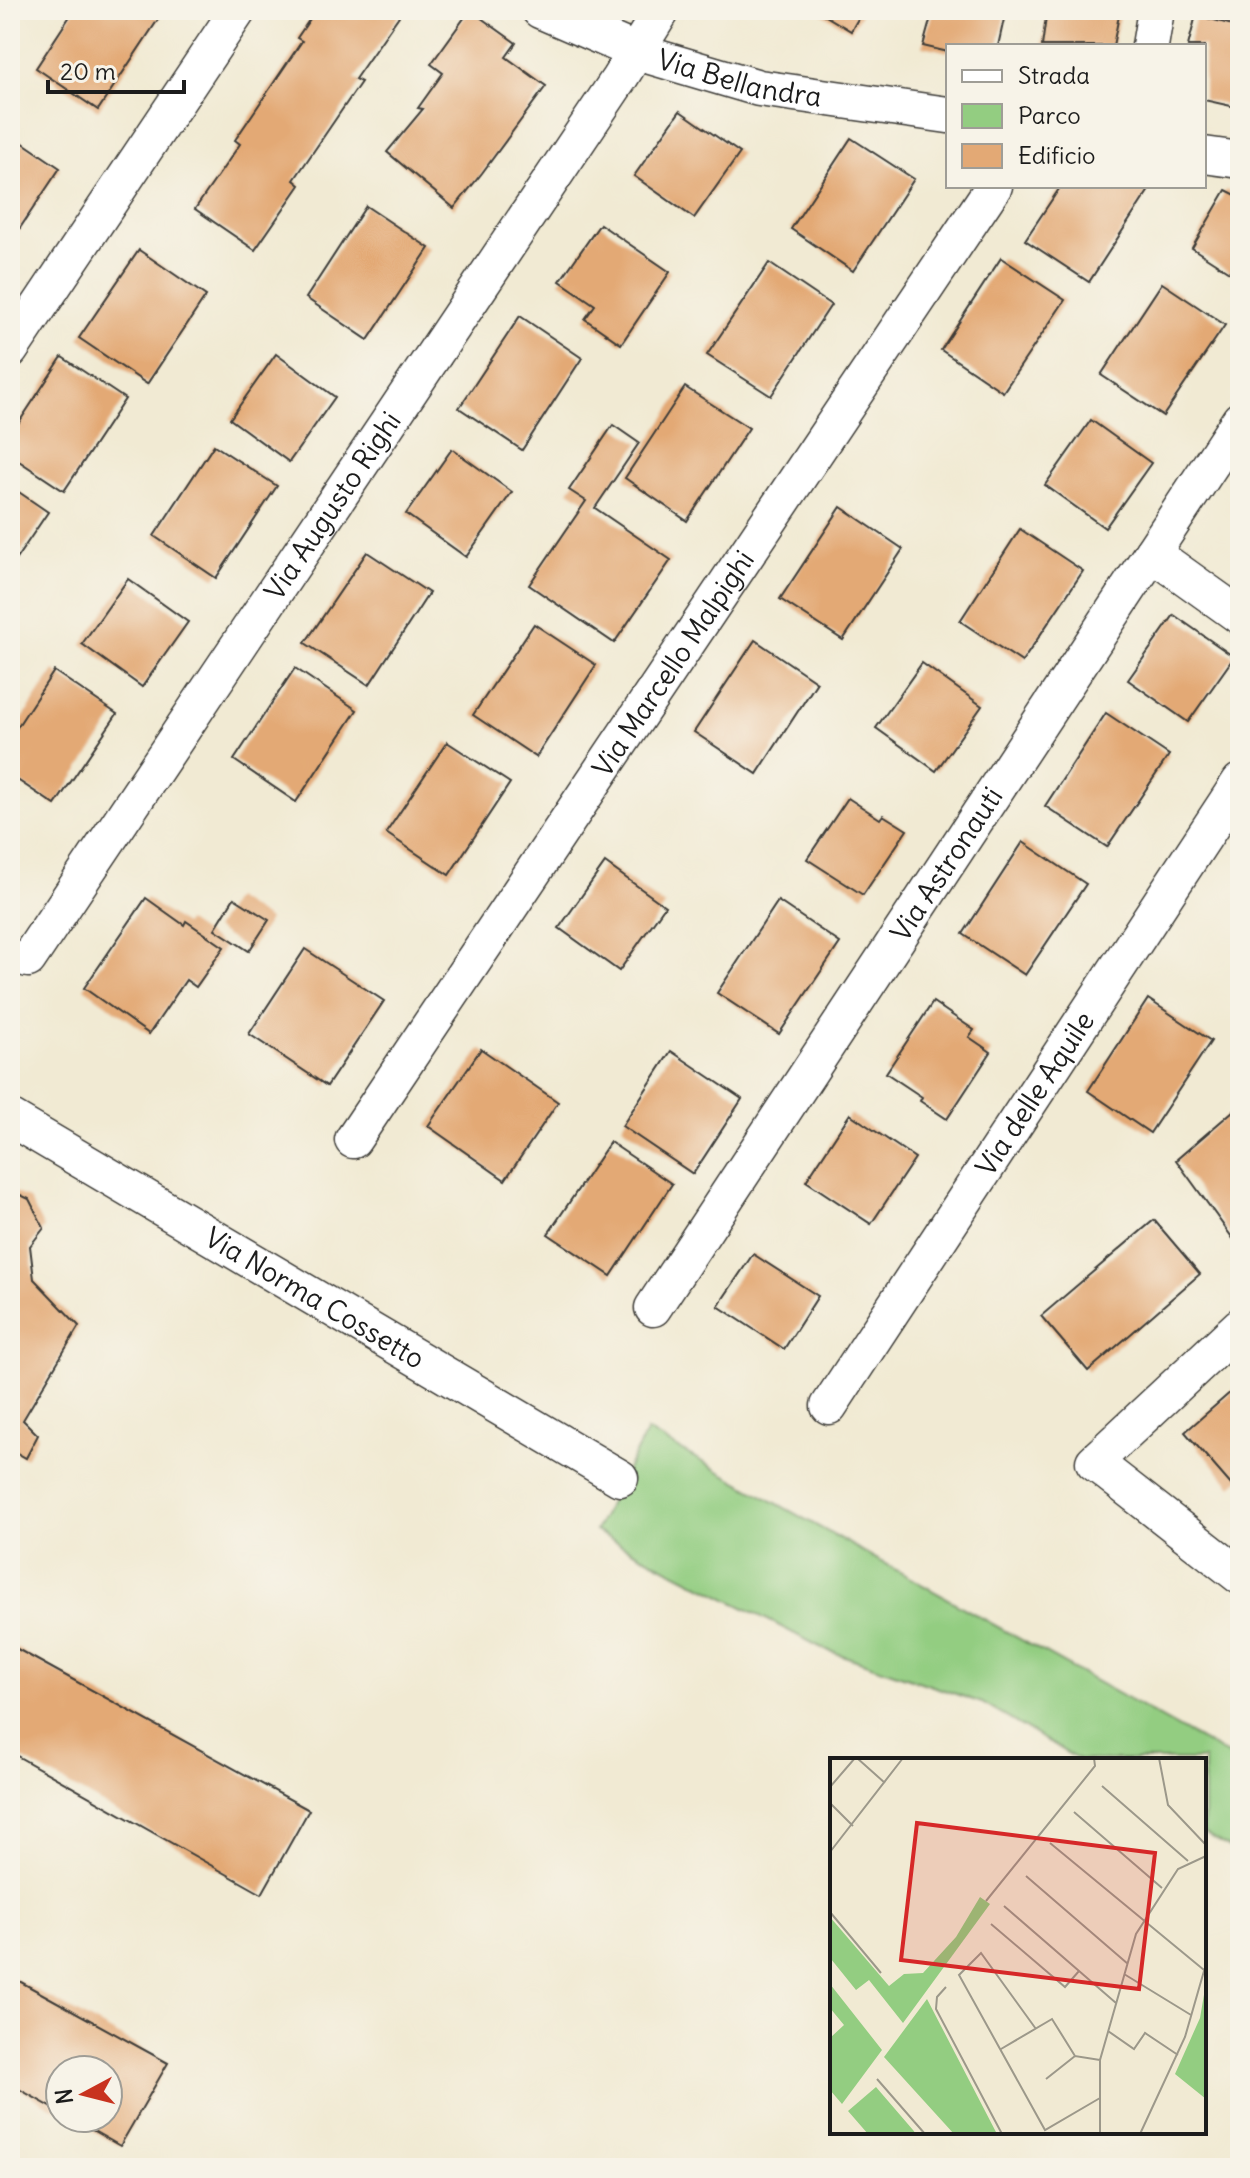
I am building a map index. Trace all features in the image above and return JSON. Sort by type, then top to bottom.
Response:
[{"type":"street","points":[[10,350],[238,10]]},
{"type":"street","name":"Via Bellandra","points":[[540,10],[637,52],[759,88],[946,115]]},
{"type":"street","name":"Via Augusto Righi","points":[[28,959],[637,52],[662,10]]},
{"type":"street","points":[[1150,44],[1156,10]]},
{"type":"street","points":[[1206,155],[1240,160]]},
{"type":"street","name":"Via Marcello Malpighi","points":[[353,1140],[993,188]]},
{"type":"street","name":"Via Astronauti","points":[[653,1308],[1240,420]]},
{"type":"street","points":[[1152,553],[1240,616]]},
{"type":"street","name":"Via delle Aquile","points":[[829,1406],[1240,782]]},
{"type":"street","name":"Via Norma Cossetto","points":[[10,1118],[620,1478]]},
{"type":"street","points":[[1240,1326],[1094,1462],[1240,1576]]},
{"type":"green space","points":[[647,1431],[1240,1762],[1240,1854],[1206,1834],[1206,1758],[1076,1758],[982,1703],[824,1649],[595,1531]]},
{"type":"building","points":[[74,10],[147,10],[159,18],[98,110],[36,68]]},
{"type":"building","points":[[316,10],[397,10],[401,13],[355,79],[361,82],[294,180],[300,185],[255,250],[195,209],[240,144],[235,140],[302,41],[297,38]]},
{"type":"building","points":[[470,10],[516,43],[506,57],[546,86],[454,208],[387,152],[423,109],[418,108],[443,73],[431,64]]},
{"type":"building","points":[[816,10],[863,10],[851,31]]},
{"type":"building","points":[[933,10],[1006,10],[998,44],[946,44],[946,52],[923,46]]},
{"type":"building","points":[[1047,10],[1120,10],[1113,44],[1042,44]]},
{"type":"building","points":[[1196,15],[1240,27],[1240,108],[1206,100],[1206,44],[1189,44]]},
{"type":"building","points":[[680,111],[740,153],[694,218],[634,176]]},
{"type":"building","points":[[10,134],[60,168],[10,243]]},
{"type":"building","points":[[851,138],[914,179],[853,271],[791,229]]},
{"type":"building","points":[[1060,188],[1149,190],[1089,282],[1025,240]]},
{"type":"building","points":[[1226,190],[1240,197],[1240,279],[1192,248]]},
{"type":"building","points":[[366,206],[429,248],[368,340],[306,298]]},
{"type":"building","points":[[600,224],[670,272],[621,344],[585,319],[595,305],[560,281]]},
{"type":"building","points":[[139,250],[206,296],[147,384],[79,338]]},
{"type":"building","points":[[1001,258],[1065,300],[1003,392],[941,350]]},
{"type":"building","points":[[769,263],[831,305],[771,396],[707,355]]},
{"type":"building","points":[[1162,283],[1225,325],[1163,416],[1101,375]]},
{"type":"building","points":[[520,316],[582,358],[522,450],[459,408]]},
{"type":"building","points":[[276,354],[335,397],[289,462],[230,419]]},
{"type":"building","points":[[62,357],[125,399],[64,491],[10,455],[10,436]]},
{"type":"building","points":[[685,387],[749,428],[687,521],[625,478]]},
{"type":"building","points":[[1091,420],[1151,463],[1105,528],[1045,485]]},
{"type":"building","points":[[613,425],[639,443],[595,508],[671,560],[614,643],[529,585],[586,501],[569,490]]},
{"type":"building","points":[[214,445],[277,486],[216,578],[154,536]]},
{"type":"building","points":[[452,449],[512,492],[466,557],[406,514]]},
{"type":"building","points":[[10,486],[48,512],[10,568]]},
{"type":"building","points":[[841,507],[903,549],[843,640],[780,599]]},
{"type":"building","points":[[1020,529],[1083,571],[1022,662],[960,621]]},
{"type":"building","points":[[367,552],[429,593],[369,685],[305,643]]},
{"type":"building","points":[[128,579],[188,622],[142,687],[82,644]]},
{"type":"building","points":[[1174,615],[1234,657],[1188,722],[1128,680]]},
{"type":"building","points":[[534,624],[596,665],[536,757],[473,715]]},
{"type":"building","points":[[755,640],[817,682],[757,774],[694,732]]},
{"type":"building","points":[[922,663],[982,706],[936,771],[876,728]]},
{"type":"building","points":[[295,668],[357,710],[296,802],[234,760]]},
{"type":"building","points":[[54,671],[117,714],[55,805],[10,775],[10,738]]},
{"type":"building","points":[[1106,713],[1169,755],[1107,847],[1045,806]]},
{"type":"building","points":[[447,742],[510,783],[449,875],[386,833]]},
{"type":"building","points":[[848,798],[880,819],[883,815],[907,830],[863,895],[807,859]]},
{"type":"building","points":[[1023,842],[1086,884],[1025,975],[963,934]]},
{"type":"building","points":[[605,863],[665,906],[619,971],[559,928]]},
{"type":"building","points":[[146,898],[184,925],[186,921],[224,947],[196,987],[186,980],[149,1034],[84,988]]},
{"type":"building","points":[[234,898],[269,920],[249,951],[215,929]]},
{"type":"building","points":[[778,901],[840,943],[779,1034],[717,993]]},
{"type":"building","points":[[305,949],[384,1001],[327,1086],[249,1034]]},
{"type":"building","points":[[1148,999],[1211,1041],[1150,1133],[1088,1091]]},
{"type":"building","points":[[933,1002],[974,1030],[969,1037],[991,1052],[947,1119],[920,1101],[922,1097],[886,1073]]},
{"type":"building","points":[[481,1049],[558,1102],[505,1180],[428,1126]]},
{"type":"building","points":[[671,1051],[742,1099],[693,1174],[622,1126]]},
{"type":"building","points":[[1240,1105],[1240,1235],[1234,1240],[1176,1160]]},
{"type":"building","points":[[850,1114],[915,1158],[871,1224],[806,1181]]},
{"type":"building","points":[[610,1142],[672,1184],[611,1276],[548,1234]]},
{"type":"building","points":[[10,1190],[29,1199],[44,1228],[30,1246],[34,1279],[79,1326],[23,1420],[38,1435],[26,1458],[10,1449]]},
{"type":"building","points":[[1154,1220],[1200,1274],[1088,1371],[1041,1316]]},
{"type":"building","points":[[753,1254],[818,1296],[784,1349],[718,1306]]},
{"type":"building","points":[[1240,1384],[1240,1479],[1232,1486],[1185,1432]]},
{"type":"building","points":[[10,1645],[309,1810],[262,1894],[10,1752]]},
{"type":"building","points":[[10,1976],[168,2063],[120,2146],[99,2134],[124,2134],[124,2054],[44,2054],[44,2103],[10,2084]]}]
